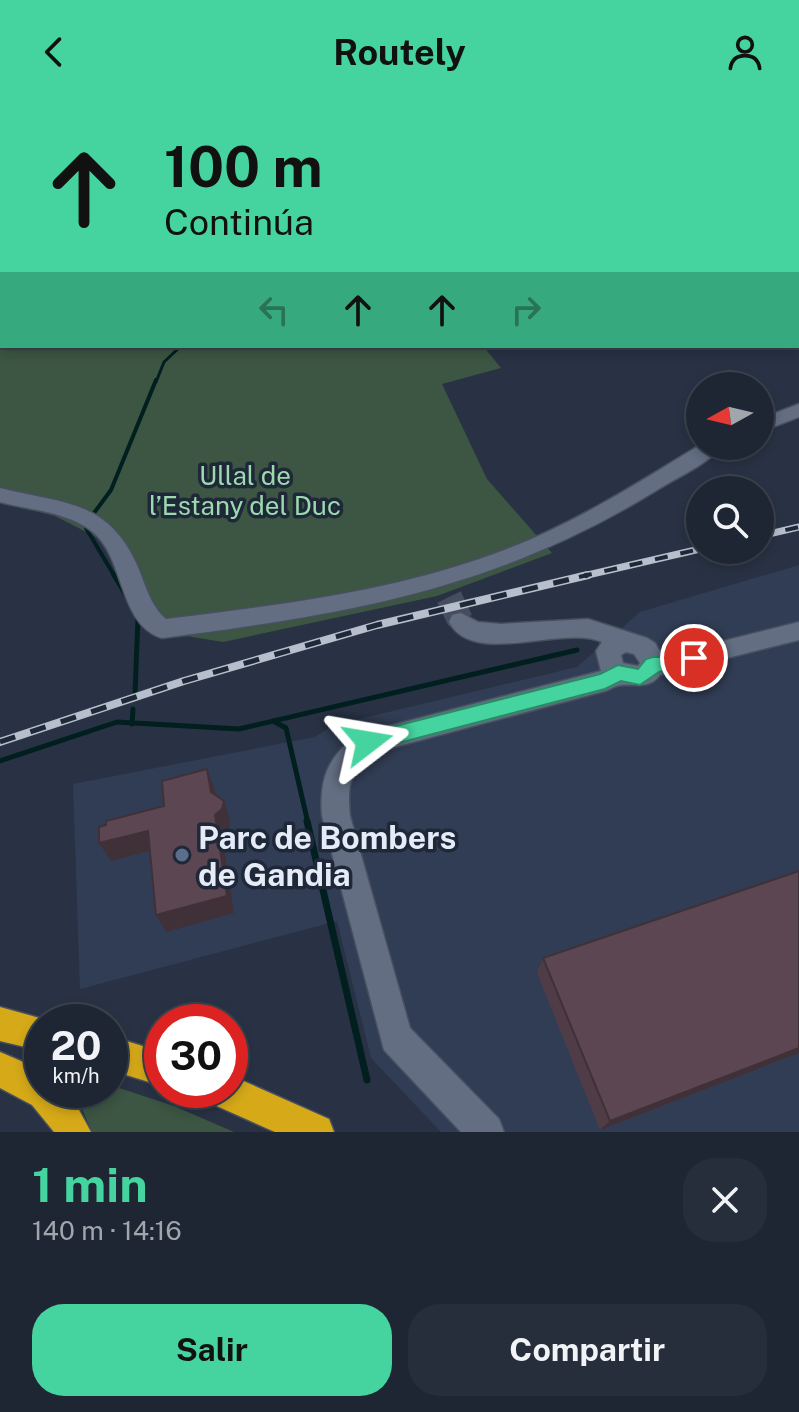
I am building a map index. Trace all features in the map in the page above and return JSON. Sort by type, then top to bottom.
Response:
[{"type":"highway","points":[[0,1024],[24,1030]]},
{"type":"highway","points":[[0,1070],[36,1085],[63,1108],[73,1132]]},
{"type":"highway","points":[[248,1101],[316,1132]]},
{"type":"street","points":[[774,420],[799,410]]},
{"type":"street","points":[[0,495],[99,525],[115,542],[150,620],[162,629],[445,588],[606,513],[690,460]]},
{"type":"street","points":[[461,622],[471,632],[481,635],[589,628],[644,649],[653,664],[651,670],[640,677],[618,673],[605,681],[368,742],[346,759],[333,783],[336,816],[396,1038],[486,1132]]},
{"type":"street","points":[[653,664],[667,665],[799,631]]},
{"type":"street","points":[[618,673],[607,657],[612,646],[622,642]]},
{"type":"shaded area","points":[[799,565],[799,1132],[441,1132],[371,1058],[337,921],[80,989],[73,784],[315,737],[334,725],[577,667],[640,612]]},
{"type":"green space","name":"Ullal de l’Estany del Duc","points":[[0,348],[485,348],[501,368],[442,384],[487,479],[552,553],[437,596],[223,642],[156,631],[112,545],[55,516],[0,500]]},
{"type":"green space","points":[[128,1091],[144,1096],[144,1108],[179,1108],[234,1132],[92,1132],[82,1108],[128,1108]]},
{"type":"building","points":[[207,769],[211,792],[224,801],[222,809],[215,815],[227,896],[156,915],[148,831],[99,843],[99,827],[106,825],[106,821],[164,806],[162,781]]},
{"type":"building","points":[[799,871],[799,1048],[610,1121],[543,958]]},
{"type":"waterway","points":[[156,382],[164,362],[179,348]]},
{"type":"waterway","points":[[94,513],[111,490],[156,380]]},
{"type":"waterway","points":[[86,528],[115,577]]},
{"type":"waterway","points":[[114,575],[126,595]]},
{"type":"waterway","points":[[135,693],[138,618]]},
{"type":"waterway","points":[[273,721],[577,650]]},
{"type":"waterway","points":[[132,723],[133,709]]},
{"type":"waterway","points":[[132,723],[239,729],[273,721]]},
{"type":"waterway","points":[[273,721],[286,728],[308,823]]},
{"type":"waterway","points":[[0,761],[117,722],[132,723]]},
{"type":"waterway","points":[[307,821],[367,1080]]},
{"type":"tunnel","points":[[449,597],[461,622]]},
{"type":"railway","points":[[774,533],[799,527]]},
{"type":"railway","points":[[579,577],[686,552]]},
{"type":"railway","points":[[0,742],[184,681],[377,625],[588,575]]},
{"type":"place","name":"Parc de Bombers de Gandia","points":[[182,855]]},
{"type":"route","points":[[368,742],[605,681],[618,673],[640,677],[651,670],[653,664],[667,665],[694,658]]}]
